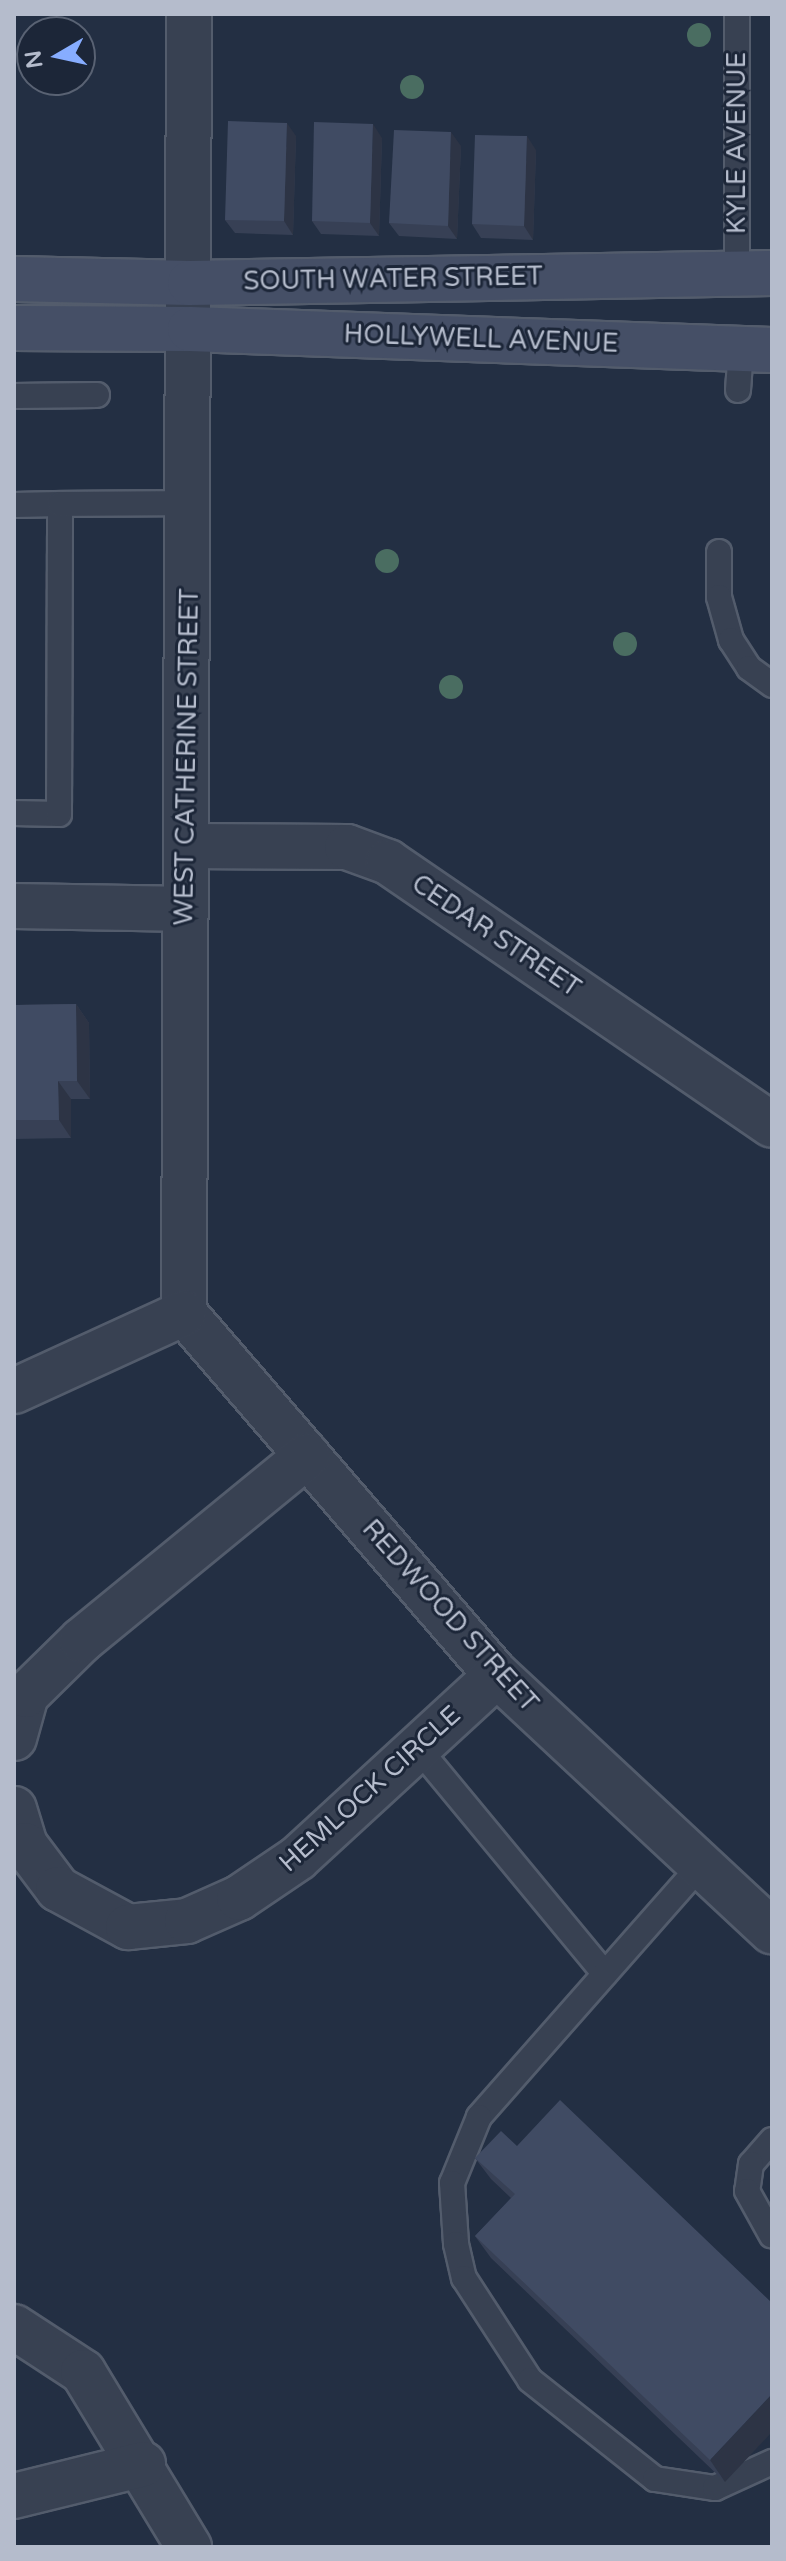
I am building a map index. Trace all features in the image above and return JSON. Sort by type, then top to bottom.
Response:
[{"type":"street","name":"WEST CATHERINE STREET","points":[[184,1313],[189,14]]},
{"type":"street","name":"SOUTH WATER STREET","points":[[14,279],[190,283],[754,273]]},
{"type":"street","points":[[14,328],[190,329]]},
{"type":"street","name":"HOLLYWELL AVENUE","points":[[190,329],[750,363]]},
{"type":"street","name":"CEDAR STREET","points":[[187,846],[347,847],[388,862],[772,1125]]},
{"type":"street","points":[[14,906],[185,909]]},
{"type":"street","points":[[14,1391],[184,1313]]},
{"type":"street","name":"REDWOOD STREET","points":[[184,1313],[497,1675],[772,1931]]},
{"type":"street","points":[[14,1738],[26,1695],[82,1640],[307,1456]]},
{"type":"street","name":"HEMLOCK CIRCLE","points":[[14,1809],[25,1845],[58,1889],[128,1927],[187,1921],[239,1898],[298,1858],[497,1675]]},
{"type":"street","points":[[14,2327],[83,2372],[143,2464],[189,2547]]},
{"type":"street","points":[[14,2496],[143,2464]]},
{"type":"lane","name":"KYLE AVENUE","points":[[737,14],[754,273]]},
{"type":"lane","points":[[14,396],[97,395]]},
{"type":"lane","points":[[14,505],[189,503]]},
{"type":"lane","points":[[14,813],[59,814],[60,504]]},
{"type":"lane","points":[[719,552],[719,597],[731,640],[749,668],[772,685]]},
{"type":"lane","points":[[418,1748],[605,1974]]},
{"type":"lane","points":[[701,1865],[479,2117],[452,2183],[464,2278],[530,2380],[655,2479],[715,2488],[772,2462]]},
{"type":"lane","points":[[772,2140],[751,2164],[747,2191],[772,2236]]},
{"type":"building","points":[[228,121],[287,123],[284,221],[225,220]]},
{"type":"building","points":[[314,122],[373,124],[370,223],[312,221]]},
{"type":"building","points":[[394,130],[451,132],[448,226],[389,223]]},
{"type":"building","points":[[475,135],[527,136],[524,226],[472,224]]},
{"type":"building","points":[[76,1004],[77,1081],[58,1081],[59,1120],[14,1120],[14,1005]]},
{"type":"building","points":[[560,2100],[772,2303],[772,2394],[710,2460],[475,2236],[515,2194],[475,2158],[501,2131],[517,2146]]}]
